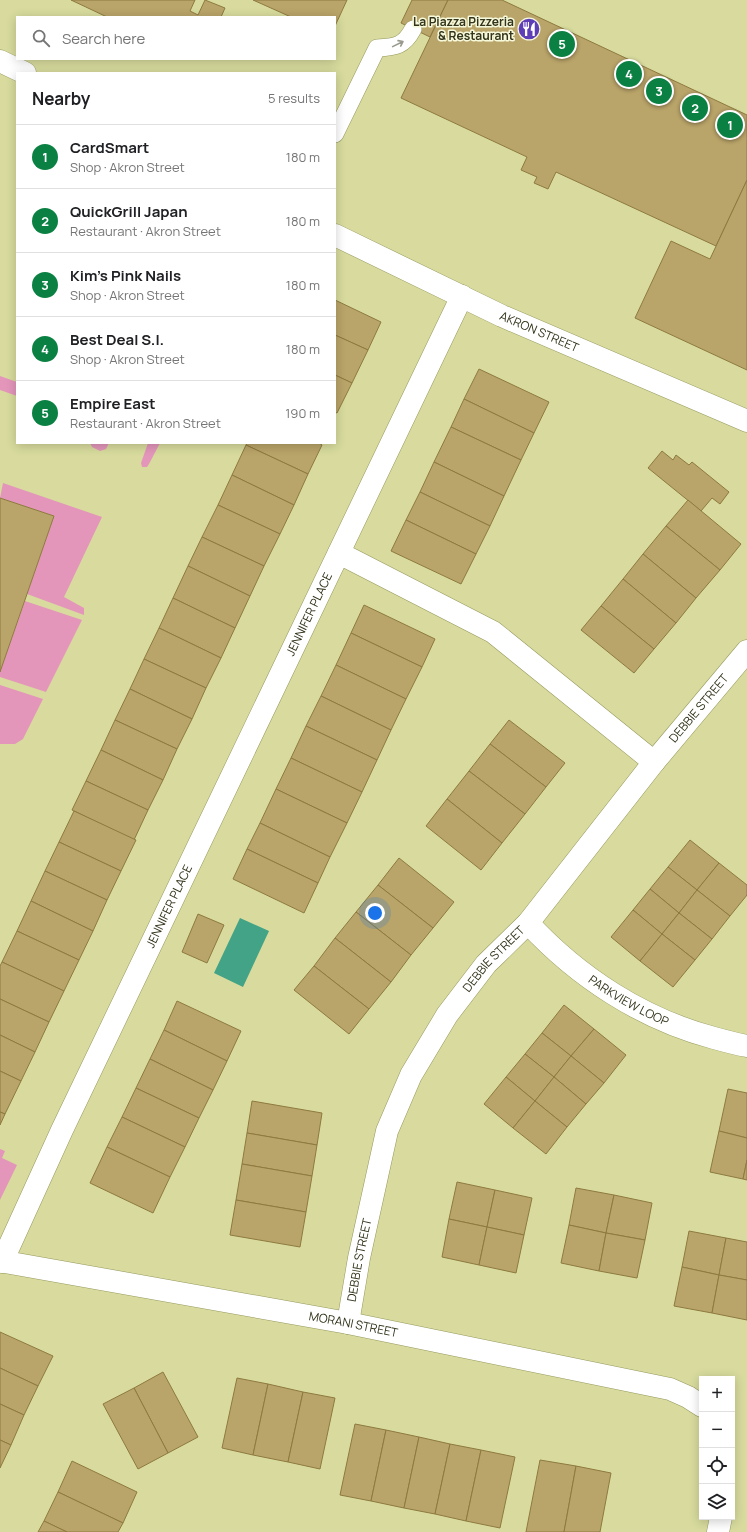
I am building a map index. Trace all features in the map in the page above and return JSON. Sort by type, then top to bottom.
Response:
[{"type":"street","points":[[0,61],[23,72]]},
{"type":"street","name":"AKRON STREET","points":[[336,235],[502,316],[747,421]]},
{"type":"street","name":"JENNIFER PLACE","points":[[1,1262],[66,1123],[462,296]]},
{"type":"street","points":[[339,553],[493,632],[654,762]]},
{"type":"street","name":"DEBBIE STREET","points":[[348,1323],[359,1258],[386,1131],[411,1075],[446,1015],[486,964],[528,923],[654,762],[747,651]]},
{"type":"street","name":"PARKVIEW LOOP","points":[[528,923],[548,944],[591,980],[645,1012],[691,1032],[747,1046]]},
{"type":"street","name":"MORANI STREET","points":[[1,1262],[348,1323],[670,1389],[688,1397],[699,1404]]},
{"type":"street","points":[[718,1532],[720,1520]]},
{"type":"lane","points":[[336,132],[377,48],[392,47],[402,44],[408,38],[413,29]]},
{"type":"shaded area","points":[[0,376],[16,382],[16,396],[0,390]]},
{"type":"shaded area","points":[[90,444],[108,444],[106,449],[100,451],[92,447]]},
{"type":"shaded area","points":[[148,444],[159,444],[147,467],[142,467],[141,463]]},
{"type":"shaded area","points":[[3,483],[102,517],[64,597],[84,608],[84,615],[27,594],[54,516],[0,498]]},
{"type":"shaded area","points":[[25,601],[82,620],[46,692],[0,677],[0,672]]},
{"type":"shaded area","points":[[0,685],[43,699],[23,739],[15,744],[0,744]]},
{"type":"shaded area","points":[[240,918],[269,931],[243,987],[214,973]]},
{"type":"shaded area","points":[[0,1149],[5,1151],[2,1158],[17,1165],[0,1200]]},
{"type":"building","points":[[71,0],[195,0],[190,11],[198,15],[205,0],[225,8],[221,16],[105,16]]},
{"type":"building","points":[[253,0],[347,0],[336,24],[336,16],[289,16]]},
{"type":"building","points":[[412,0],[448,0],[430,37],[401,23]]},
{"type":"building","points":[[448,0],[502,0],[747,115],[747,180],[716,246],[556,172],[548,189],[534,183],[537,177],[521,170],[527,157],[401,98]]},
{"type":"building","points":[[747,180],[747,370],[635,318],[671,241],[710,259]]},
{"type":"building","points":[[336,300],[381,322],[368,350],[336,335]]},
{"type":"building","points":[[336,335],[368,350],[352,383],[336,375]]},
{"type":"building","points":[[479,369],[549,402],[534,433],[464,399]]},
{"type":"building","points":[[336,375],[352,383],[336,412]]},
{"type":"building","points":[[464,399],[534,433],[521,460],[451,427]]},
{"type":"building","points":[[451,427],[521,460],[504,496],[434,462]]},
{"type":"building","points":[[320,444],[322,445],[308,474],[246,445]]},
{"type":"building","points":[[246,445],[308,474],[294,505],[232,475]]},
{"type":"building","points":[[662,451],[673,460],[676,455],[689,465],[692,462],[729,492],[720,504],[712,498],[701,511],[648,468]]},
{"type":"building","points":[[434,462],[504,496],[490,526],[420,492]]},
{"type":"building","points":[[232,475],[294,505],[280,534],[218,505]]},
{"type":"building","points":[[420,492],[490,526],[476,554],[406,520]]},
{"type":"building","points":[[0,498],[54,516],[0,672]]},
{"type":"building","points":[[688,500],[741,544],[720,570],[666,526]]},
{"type":"building","points":[[218,505],[280,534],[264,566],[202,537]]},
{"type":"building","points":[[406,520],[476,554],[461,584],[391,551]]},
{"type":"building","points":[[666,526],[720,570],[696,598],[643,554]]},
{"type":"building","points":[[202,537],[264,566],[250,596],[188,566]]},
{"type":"building","points":[[643,554],[696,598],[676,623],[623,579]]},
{"type":"building","points":[[188,566],[250,596],[235,628],[173,598]]},
{"type":"building","points":[[623,579],[676,623],[654,649],[601,606]]},
{"type":"building","points":[[173,598],[235,628],[221,658],[159,628]]},
{"type":"building","points":[[364,605],[435,639],[422,667],[351,633]]},
{"type":"building","points":[[601,606],[654,649],[634,673],[581,630]]},
{"type":"building","points":[[159,628],[221,658],[206,688],[144,659]]},
{"type":"building","points":[[351,633],[422,667],[406,699],[336,665]]},
{"type":"building","points":[[144,659],[206,688],[192,719],[130,689]]},
{"type":"building","points":[[336,665],[406,699],[391,730],[321,696]]},
{"type":"building","points":[[130,689],[192,719],[177,749],[115,720]]},
{"type":"building","points":[[321,696],[391,730],[377,760],[306,726]]},
{"type":"building","points":[[115,720],[177,749],[163,780],[101,750]]},
{"type":"building","points":[[509,720],[565,763],[546,787],[490,744]]},
{"type":"building","points":[[306,726],[377,760],[362,792],[291,758]]},
{"type":"building","points":[[490,744],[546,787],[525,814],[469,771]]},
{"type":"building","points":[[101,750],[163,780],[148,810],[86,781]]},
{"type":"building","points":[[291,758],[362,792],[347,823],[276,789]]},
{"type":"building","points":[[469,771],[525,814],[502,843],[447,799]]},
{"type":"building","points":[[86,781],[148,810],[134,840],[72,810]]},
{"type":"building","points":[[276,789],[347,823],[330,857],[260,823]]},
{"type":"building","points":[[447,799],[502,843],[481,870],[426,826]]},
{"type":"building","points":[[74,811],[136,840],[121,871],[59,842]]},
{"type":"building","points":[[260,823],[330,857],[318,883],[247,849]]},
{"type":"building","points":[[690,840],[719,863],[697,890],[668,867]]},
{"type":"building","points":[[59,842],[121,871],[107,900],[45,871]]},
{"type":"building","points":[[247,849],[318,883],[304,913],[233,879]]},
{"type":"building","points":[[399,858],[454,902],[433,928],[378,885]]},
{"type":"building","points":[[719,863],[747,885],[747,895],[730,916],[697,890]]},
{"type":"building","points":[[668,867],[697,890],[679,913],[650,889]]},
{"type":"building","points":[[45,871],[107,900],[93,931],[31,901]]},
{"type":"building","points":[[378,885],[433,928],[411,955],[356,912]]},
{"type":"building","points":[[650,889],[679,913],[662,934],[633,910]]},
{"type":"building","points":[[697,890],[730,916],[712,939],[679,913]]},
{"type":"building","points":[[31,901],[93,931],[79,960],[17,931]]},
{"type":"building","points":[[633,910],[662,934],[640,961],[611,937]]},
{"type":"building","points":[[356,912],[411,955],[391,982],[335,938]]},
{"type":"building","points":[[679,913],[712,939],[695,960],[662,934]]},
{"type":"building","points":[[198,914],[224,925],[207,963],[182,952]]},
{"type":"building","points":[[17,931],[79,960],[64,991],[2,962]]},
{"type":"building","points":[[662,934],[695,960],[673,987],[640,961]]},
{"type":"building","points":[[335,938],[391,982],[369,1009],[314,966]]},
{"type":"building","points":[[2,962],[64,991],[49,1022],[0,999],[0,966]]},
{"type":"building","points":[[314,966],[369,1009],[349,1034],[294,990]]},
{"type":"building","points":[[0,999],[49,1022],[35,1052],[0,1035]]},
{"type":"building","points":[[177,1001],[241,1031],[227,1061],[164,1030]]},
{"type":"building","points":[[564,1005],[594,1029],[571,1056],[542,1033]]},
{"type":"building","points":[[594,1029],[626,1055],[604,1083],[571,1056]]},
{"type":"building","points":[[164,1030],[227,1061],[213,1090],[150,1059]]},
{"type":"building","points":[[542,1033],[571,1056],[554,1077],[525,1054]]},
{"type":"building","points":[[0,1035],[35,1052],[21,1081],[0,1071]]},
{"type":"building","points":[[525,1054],[554,1077],[535,1101],[506,1077]]},
{"type":"building","points":[[571,1056],[604,1083],[586,1104],[554,1077]]},
{"type":"building","points":[[150,1059],[213,1090],[199,1118],[136,1088]]},
{"type":"building","points":[[0,1071],[21,1081],[5,1114],[0,1112]]},
{"type":"building","points":[[506,1077],[535,1101],[513,1128],[484,1104]]},
{"type":"building","points":[[554,1077],[586,1104],[567,1127],[535,1101]]},
{"type":"building","points":[[136,1088],[199,1118],[185,1147],[122,1117]]},
{"type":"building","points":[[728,1089],[747,1093],[747,1138],[719,1131]]},
{"type":"building","points":[[252,1101],[322,1113],[317,1145],[247,1133]]},
{"type":"building","points":[[535,1101],[567,1127],[546,1154],[513,1128]]},
{"type":"building","points":[[0,1112],[5,1114],[0,1125]]},
{"type":"building","points":[[122,1117],[185,1147],[170,1177],[107,1147]]},
{"type":"building","points":[[719,1131],[747,1138],[747,1160],[743,1179],[710,1172]]},
{"type":"building","points":[[247,1133],[317,1145],[312,1176],[242,1164]]},
{"type":"building","points":[[107,1147],[170,1177],[153,1213],[90,1183]]},
{"type":"building","points":[[747,1160],[747,1180],[743,1179]]},
{"type":"building","points":[[242,1164],[312,1176],[306,1212],[236,1200]]},
{"type":"building","points":[[457,1182],[495,1190],[487,1227],[449,1219]]},
{"type":"building","points":[[576,1188],[614,1195],[606,1233],[569,1225]]},
{"type":"building","points":[[495,1190],[532,1198],[524,1235],[487,1227]]},
{"type":"building","points":[[614,1195],[652,1203],[645,1240],[606,1233]]},
{"type":"building","points":[[236,1200],[306,1212],[300,1247],[230,1235]]},
{"type":"building","points":[[449,1219],[487,1227],[479,1265],[442,1257]]},
{"type":"building","points":[[569,1225],[606,1233],[599,1271],[561,1263]]},
{"type":"building","points":[[487,1227],[524,1235],[516,1273],[479,1265]]},
{"type":"building","points":[[689,1231],[726,1238],[719,1275],[682,1267]]},
{"type":"building","points":[[606,1233],[645,1240],[637,1278],[599,1271]]},
{"type":"building","points":[[726,1238],[747,1242],[747,1280],[719,1275]]},
{"type":"building","points":[[682,1267],[719,1275],[712,1313],[674,1306]]},
{"type":"building","points":[[719,1275],[747,1280],[747,1320],[712,1313]]},
{"type":"building","points":[[0,1332],[53,1356],[38,1386],[0,1368]]},
{"type":"building","points":[[0,1368],[38,1386],[24,1415],[0,1404]]},
{"type":"building","points":[[163,1372],[198,1437],[168,1453],[134,1388]]},
{"type":"building","points":[[237,1378],[268,1384],[253,1455],[222,1448]]},
{"type":"building","points":[[268,1384],[303,1392],[288,1462],[253,1455]]},
{"type":"building","points":[[134,1388],[168,1453],[138,1469],[103,1404]]},
{"type":"building","points":[[303,1392],[335,1398],[320,1469],[288,1462]]},
{"type":"building","points":[[0,1404],[24,1415],[11,1445],[0,1440]]},
{"type":"building","points":[[355,1424],[386,1430],[371,1501],[340,1495]]},
{"type":"building","points":[[386,1430],[419,1437],[404,1508],[371,1501]]},
{"type":"building","points":[[419,1437],[450,1444],[435,1514],[404,1508]]},
{"type":"building","points":[[0,1440],[11,1445],[0,1468]]},
{"type":"building","points":[[450,1444],[481,1450],[466,1521],[435,1514]]},
{"type":"building","points":[[481,1450],[515,1457],[500,1528],[466,1521]]},
{"type":"building","points":[[540,1460],[576,1466],[564,1532],[526,1532]]},
{"type":"building","points":[[72,1461],[137,1492],[123,1523],[58,1492]]},
{"type":"building","points":[[576,1466],[611,1473],[600,1532],[564,1532]]},
{"type":"building","points":[[58,1492],[123,1523],[118,1532],[67,1532],[44,1521]]},
{"type":"building","points":[[44,1521],[67,1532],[38,1532]]},
{"type":"place","name":"La Piazza Pizzeria & Restaurant","points":[[529,29]]},
{"type":"place","name":"Empire East","points":[[562,44]]},
{"type":"place","name":"Best Deal S.I.","points":[[629,74]]},
{"type":"place","name":"Kim's Pink Nails","points":[[659,91]]},
{"type":"place","name":"QuickGrill Japan","points":[[695,108]]},
{"type":"place","name":"CardSmart","points":[[730,125]]}]
